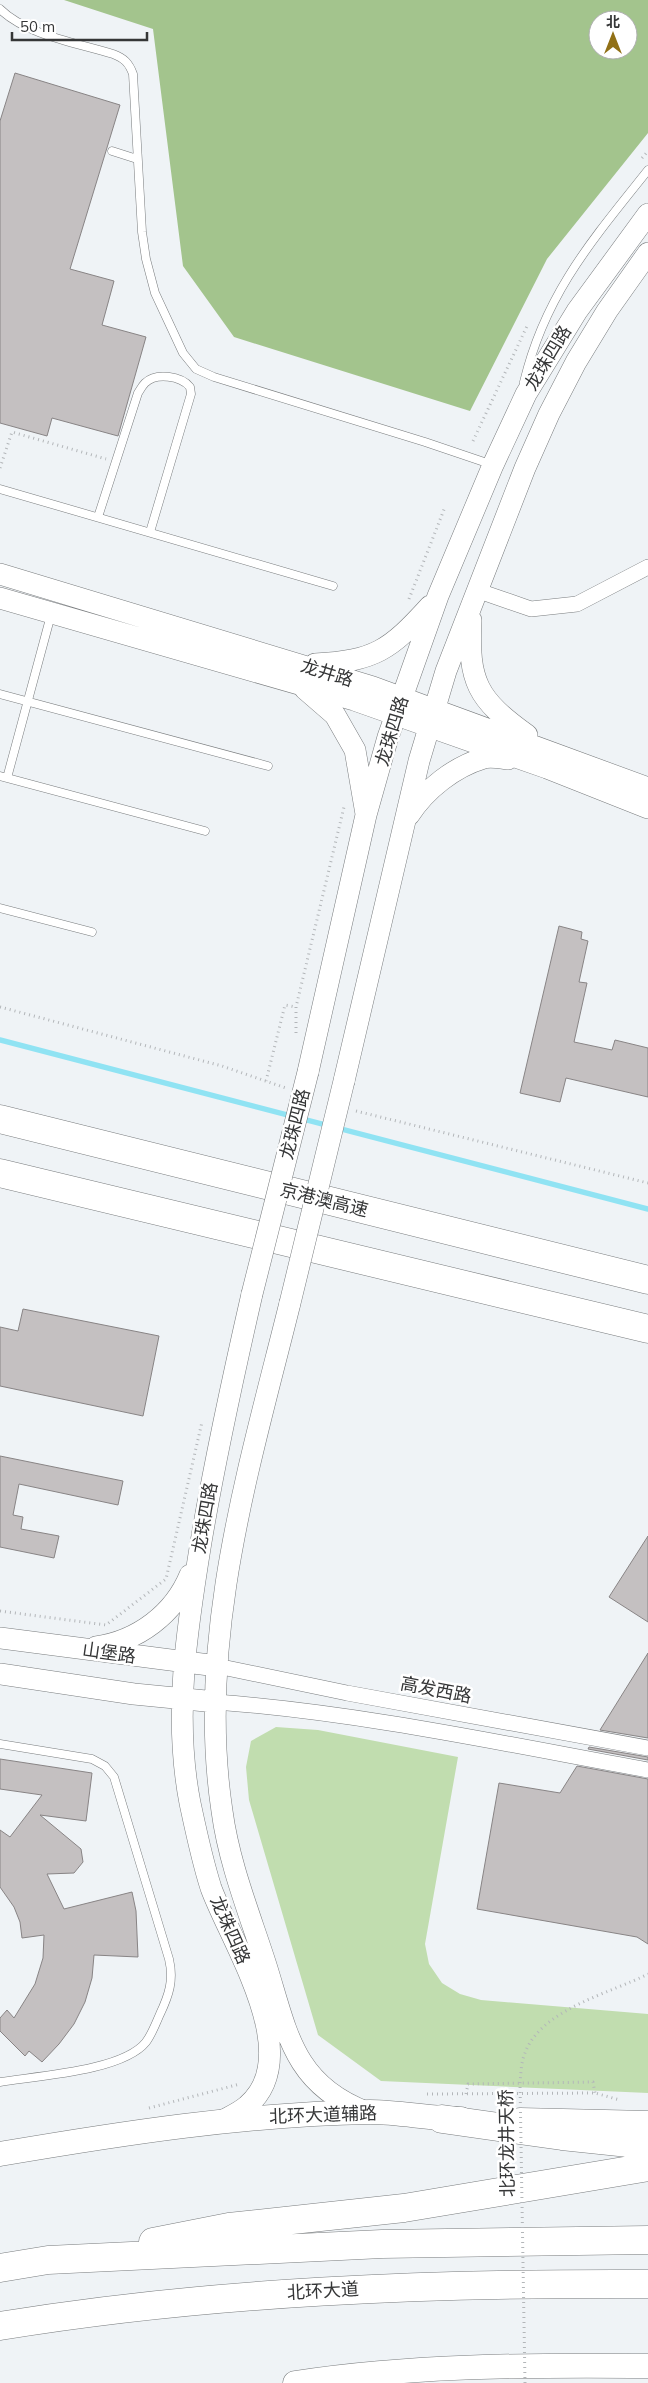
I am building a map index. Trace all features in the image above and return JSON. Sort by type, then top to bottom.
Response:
[{"type":"highway","name":"京港澳高速","points":[[0,1119],[648,1280]]},
{"type":"highway","points":[[0,1173],[648,1329]]},
{"type":"highway","points":[[442,2119],[562,2136],[648,2145]]},
{"type":"highway","points":[[0,2268],[229,2227],[404,2208],[648,2167]]},
{"type":"highway","points":[[48,2260],[382,2244],[648,2240]]},
{"type":"highway","name":"北环大道","points":[[0,2326],[173,2303],[279,2294],[524,2284],[648,2284]]},
{"type":"main road","name":"龙珠四路","points":[[220,2122],[246,2107],[260,2090],[269,2064],[264,2019],[254,1985],[211,1888],[201,1852],[186,1776],[183,1699],[187,1622],[218,1442],[252,1294],[308,1072],[366,815],[399,706],[438,596],[517,412],[547,358],[577,311],[648,214]]},
{"type":"main road","name":"龙珠四路","points":[[366,2112],[342,2102],[321,2088],[304,2067],[288,2034],[226,1836],[218,1788],[216,1702],[217,1666],[228,1575],[241,1500],[431,717],[476,590],[525,468],[558,398],[607,311],[648,253]]},
{"type":"main road","name":"龙井路","points":[[0,574],[399,706],[547,759],[648,788]]},
{"type":"main road","points":[[476,590],[470,640],[471,656],[478,686],[489,705],[547,759]]},
{"type":"main road","points":[[366,815],[355,750],[335,715],[301,674],[377,654],[400,637],[438,596]]},
{"type":"main road","name":"龙井路","points":[[0,598],[52,613],[301,674]]},
{"type":"main road","points":[[402,834],[410,815],[422,798],[439,782],[459,769],[485,758],[547,759]]},
{"type":"main road","name":"龙井路","points":[[547,759],[648,808]]},
{"type":"main road","points":[[80,1649],[105,1646],[129,1638],[153,1624],[171,1608],[184,1588],[200,1550]]},
{"type":"main road","name":"山堡路","points":[[0,1638],[217,1666]]},
{"type":"main road","points":[[0,1674],[134,1694],[216,1702]]},
{"type":"main road","name":"北环大道辅路","points":[[0,2154],[86,2140],[263,2117],[366,2112],[442,2119],[648,2123]]},
{"type":"main road","points":[[308,2382],[416,2371],[575,2365],[648,2366]]},
{"type":"street","points":[[476,590],[531,610],[577,604],[648,567]]},
{"type":"street","name":"高发西路","points":[[217,1666],[648,1748]]},
{"type":"street","points":[[216,1702],[280,1706],[347,1715],[648,1770]]},
{"type":"lane","points":[[0,9],[8,17],[26,27],[123,57],[130,65],[133,74],[142,232],[146,259],[155,293],[183,353],[196,369],[214,377],[493,465]]},
{"type":"lane","points":[[112,151],[137,159]]},
{"type":"lane","points":[[517,412],[534,350],[558,292],[586,249],[648,170]]},
{"type":"lane","points":[[186,383],[196,369]]},
{"type":"lane","points":[[98,518],[138,394],[145,383],[156,377],[170,378],[186,383],[190,388],[190,401],[150,532]]},
{"type":"lane","points":[[0,489],[333,586]]},
{"type":"lane","points":[[52,613],[28,701],[4,777],[206,831]]},
{"type":"lane","points":[[0,694],[268,766]]},
{"type":"lane","points":[[0,908],[92,932]]},
{"type":"lane","points":[[0,1744],[92,1759],[105,1766],[114,1777],[169,1959],[172,1977],[168,1999],[146,2042],[126,2057],[102,2066],[0,2082]]},
{"type":"path","points":[[0,468],[12,432],[116,462]]},
{"type":"path","points":[[406,604],[444,507]]},
{"type":"path","points":[[296,1036],[296,1007],[347,798]]},
{"type":"path","points":[[266,1081],[285,1005],[296,1007]]},
{"type":"path","points":[[0,1610],[106,1625],[166,1578],[204,1413]]},
{"type":"path","name":"北环龙井天桥","points":[[524,2383],[520,2083],[525,2052],[549,2023],[565,2011],[648,1974]]},
{"type":"path","points":[[466,2094],[468,2084],[593,2082],[595,2093]]},
{"type":"path","points":[[142,2109],[240,2084]]},
{"type":"path","points":[[420,2094],[595,2093],[612,2099],[628,2101]]},
{"type":"green space","points":[[64,0],[648,0],[648,133],[547,259],[470,411],[234,337],[183,266],[153,29]]},
{"type":"green space","points":[[276,1727],[318,1730],[458,1757],[425,1944],[429,1964],[442,1983],[460,1994],[481,2000],[648,2014],[648,2093],[381,2081],[318,2035],[249,1800],[246,1767],[251,1741]]},
{"type":"building","points":[[15,73],[120,105],[70,269],[114,281],[102,325],[146,337],[118,436],[52,418],[47,436],[0,423],[0,121]]},
{"type":"building","points":[[559,926],[582,932],[581,939],[588,941],[579,982],[587,983],[574,1042],[612,1050],[615,1040],[648,1048],[648,1097],[566,1078],[560,1102],[520,1093]]},
{"type":"building","points":[[23,1309],[159,1336],[143,1416],[0,1386],[0,1327],[18,1331]]},
{"type":"building","points":[[0,1456],[123,1481],[118,1505],[19,1484],[13,1515],[23,1517],[21,1529],[59,1536],[54,1558],[0,1547]]},
{"type":"building","points":[[648,1536],[648,1622],[609,1597]]},
{"type":"building","points":[[648,1653],[648,1738],[600,1730]]},
{"type":"building","points":[[589,1747],[648,1757],[648,1760],[588,1749]]},
{"type":"building","points":[[0,1759],[92,1773],[86,1821],[40,1815],[81,1849],[83,1862],[74,1873],[47,1874],[64,1909],[132,1892],[136,1911],[138,1957],[94,1955],[92,1978],[85,2002],[74,2024],[42,2062],[29,2051],[25,2056],[0,2031],[0,2018],[7,2010],[14,2018],[35,1984],[43,1958],[44,1935],[22,1938],[20,1922],[14,1907],[0,1887],[0,1830],[10,1837],[42,1795],[0,1789]]},
{"type":"building","points":[[577,1766],[648,1779],[648,1944],[637,1937],[477,1909],[499,1783],[560,1793]]},
{"type":"waterway","points":[[0,1040],[648,1209]]}]
